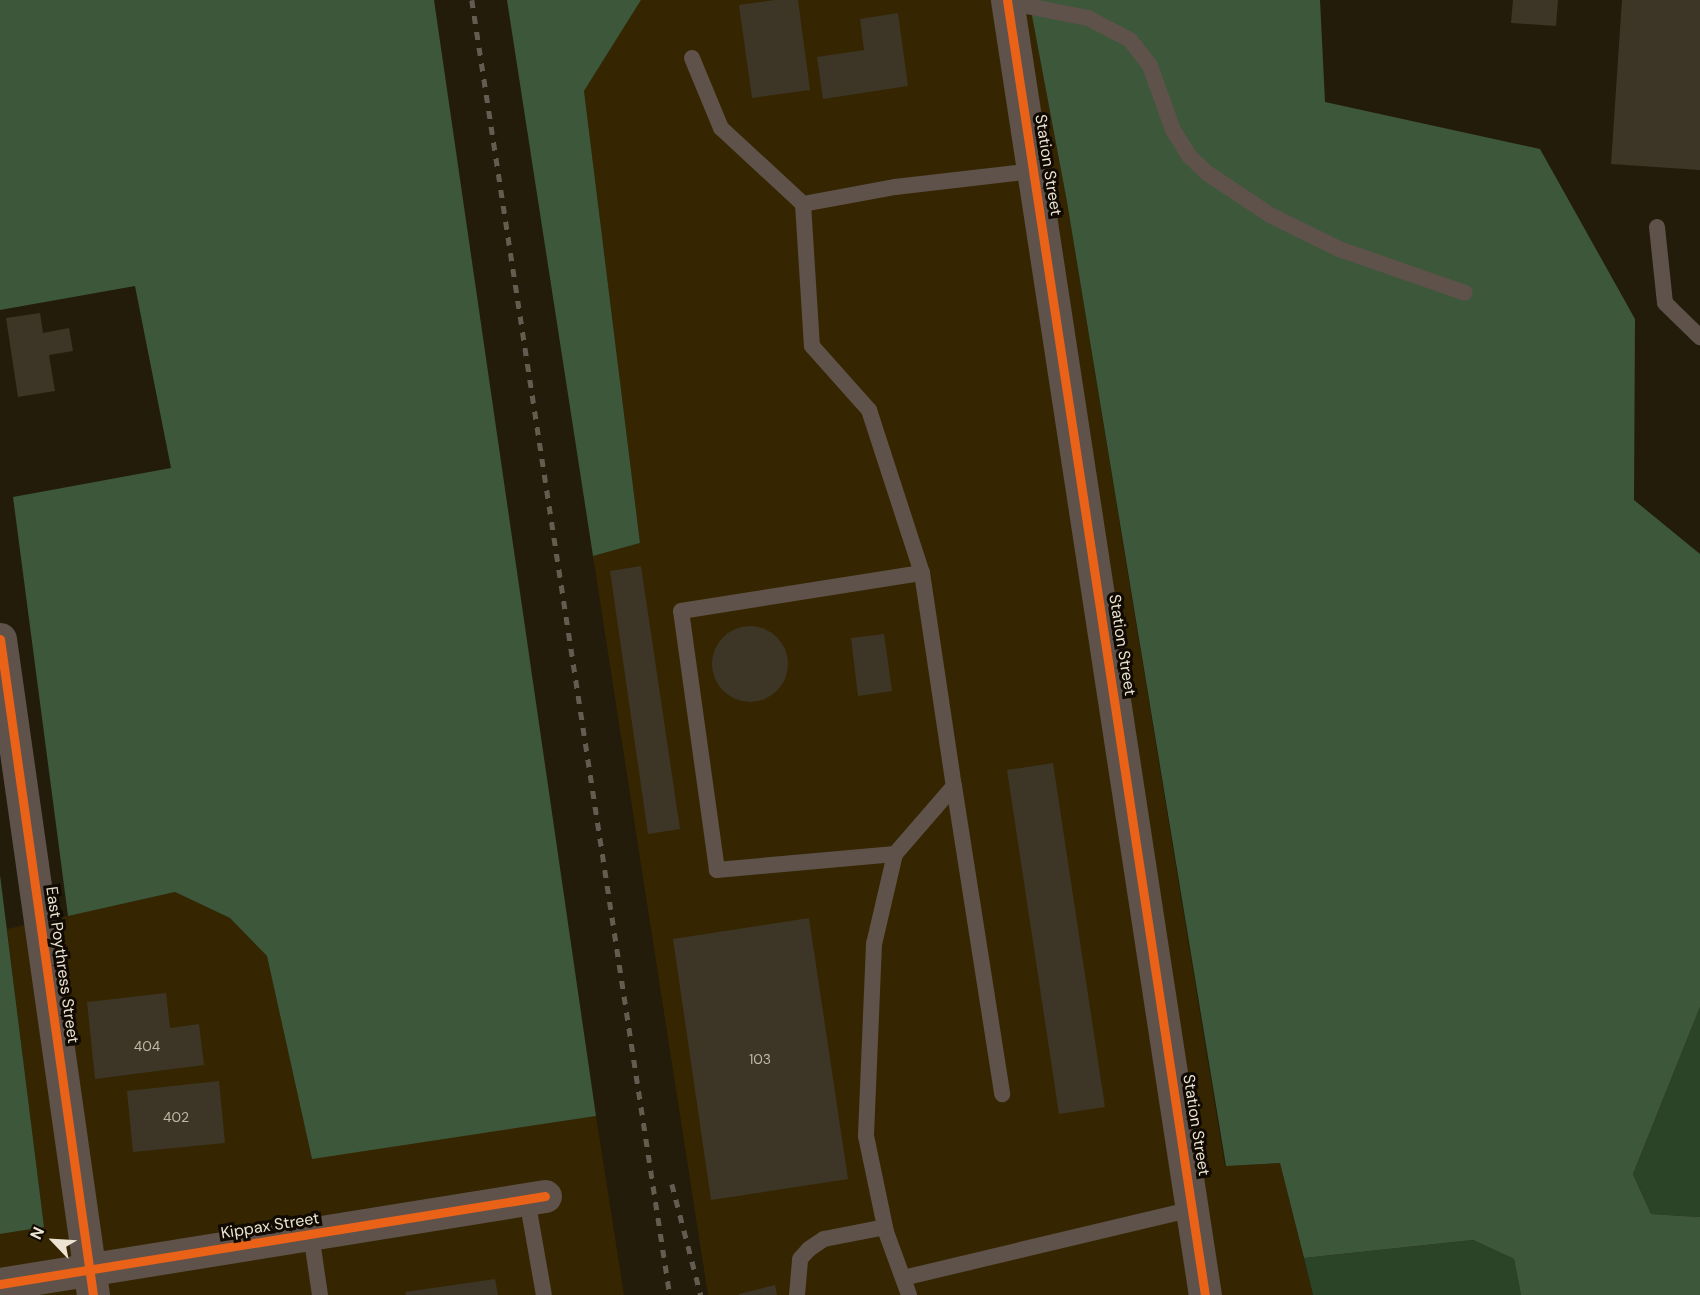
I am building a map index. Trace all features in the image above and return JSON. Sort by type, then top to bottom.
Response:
[{"type":"street","name":"Station Street","points":[[1007,1],[1193,1209],[1204,1295]]},
{"type":"street","name":"East Poythress Street","points":[[0,639],[91,1283]]},
{"type":"street","name":"Kippax Street","points":[[0,1284],[91,1283],[311,1234],[536,1197]]},
{"type":"lane","points":[[1007,1],[1088,18],[1130,40],[1150,66],[1173,130],[1189,156],[1207,172],[1270,215],[1339,249],[1466,293]]},
{"type":"lane","points":[[692,58],[721,128],[802,204],[812,346],[869,410],[922,573],[1002,1094]]},
{"type":"lane","points":[[802,204],[895,187],[1033,171]]},
{"type":"lane","points":[[1657,227],[1665,303],[1700,337]]},
{"type":"lane","points":[[895,854],[717,870],[681,611],[922,573]]},
{"type":"lane","points":[[909,1295],[885,1227],[866,1136],[874,944],[895,854],[954,786]]},
{"type":"lane","points":[[536,1197],[544,1295]]},
{"type":"lane","points":[[903,1278],[1193,1209]]},
{"type":"lane","points":[[797,1295],[800,1259],[809,1249],[824,1239],[885,1227]]},
{"type":"lane","points":[[311,1234],[320,1295]]},
{"type":"shaded area","points":[[641,0],[1029,0],[1067,202],[1225,1166],[1280,1163],[1313,1295],[708,1295],[593,556],[640,543],[584,91]]},
{"type":"shaded area","points":[[175,892],[230,918],[267,956],[312,1158],[596,1116],[624,1295],[0,1295],[0,1234],[44,1227],[7,929]]},
{"type":"green space","points":[[0,0],[434,0],[596,1116],[312,1159],[267,956],[230,918],[175,892],[68,916],[13,497],[171,468],[135,286],[0,310]]},
{"type":"green space","points":[[507,0],[641,0],[584,91],[640,543],[593,556]]},
{"type":"green space","points":[[1029,0],[1320,0],[1325,102],[1540,149],[1635,319],[1634,500],[1700,554],[1700,1007],[1633,1174],[1651,1214],[1700,1217],[1700,1295],[1521,1295],[1514,1259],[1473,1240],[1304,1258],[1280,1163],[1226,1166],[1067,202]]},
{"type":"green space","points":[[0,875],[44,1227],[0,1234]]},
{"type":"green space","points":[[1700,1007],[1700,1217],[1651,1214],[1633,1174]]},
{"type":"green space","points":[[1473,1240],[1514,1259],[1521,1295],[1313,1295],[1304,1258]]},
{"type":"building","points":[[775,0],[798,0],[810,90],[752,98],[739,5]]},
{"type":"building","points":[[1513,0],[1558,0],[1556,26],[1511,23]]},
{"type":"building","points":[[1622,0],[1700,0],[1700,170],[1611,164]]},
{"type":"building","points":[[898,13],[908,86],[823,99],[817,57],[864,50],[860,19]]},
{"type":"building","points":[[40,313],[43,333],[69,328],[73,351],[49,355],[55,391],[18,397],[6,318]]},
{"type":"building","points":[[641,566],[680,829],[648,834],[610,571]]},
{"type":"building","points":[[750,626],[764,629],[777,637],[785,650],[788,664],[785,678],[777,691],[764,699],[750,702],[736,699],[723,691],[715,678],[712,664],[715,650],[723,637],[736,629]]},
{"type":"building","points":[[884,634],[892,691],[858,696],[851,638]]},
{"type":"building","points":[[1053,763],[1105,1107],[1059,1114],[1007,770]]},
{"type":"building","points":[[809,918],[848,1179],[711,1200],[673,939]]},
{"type":"building","points":[[166,993],[170,1028],[199,1024],[204,1065],[95,1079],[87,1002]]},
{"type":"building","points":[[219,1081],[225,1143],[133,1152],[127,1091]]},
{"type":"building","points":[[495,1279],[498,1295],[406,1295],[405,1292]]},
{"type":"building","points":[[775,1285],[777,1295],[739,1295],[739,1294]]},
{"type":"railway","points":[[472,0],[670,1295]]},
{"type":"railway","points":[[672,1184],[701,1295]]},
{"type":"cycle path","points":[[1007,0],[1205,1295]]},
{"type":"cycle path","points":[[0,639],[93,1295]]},
{"type":"cycle path","points":[[0,1284],[545,1196]]}]
